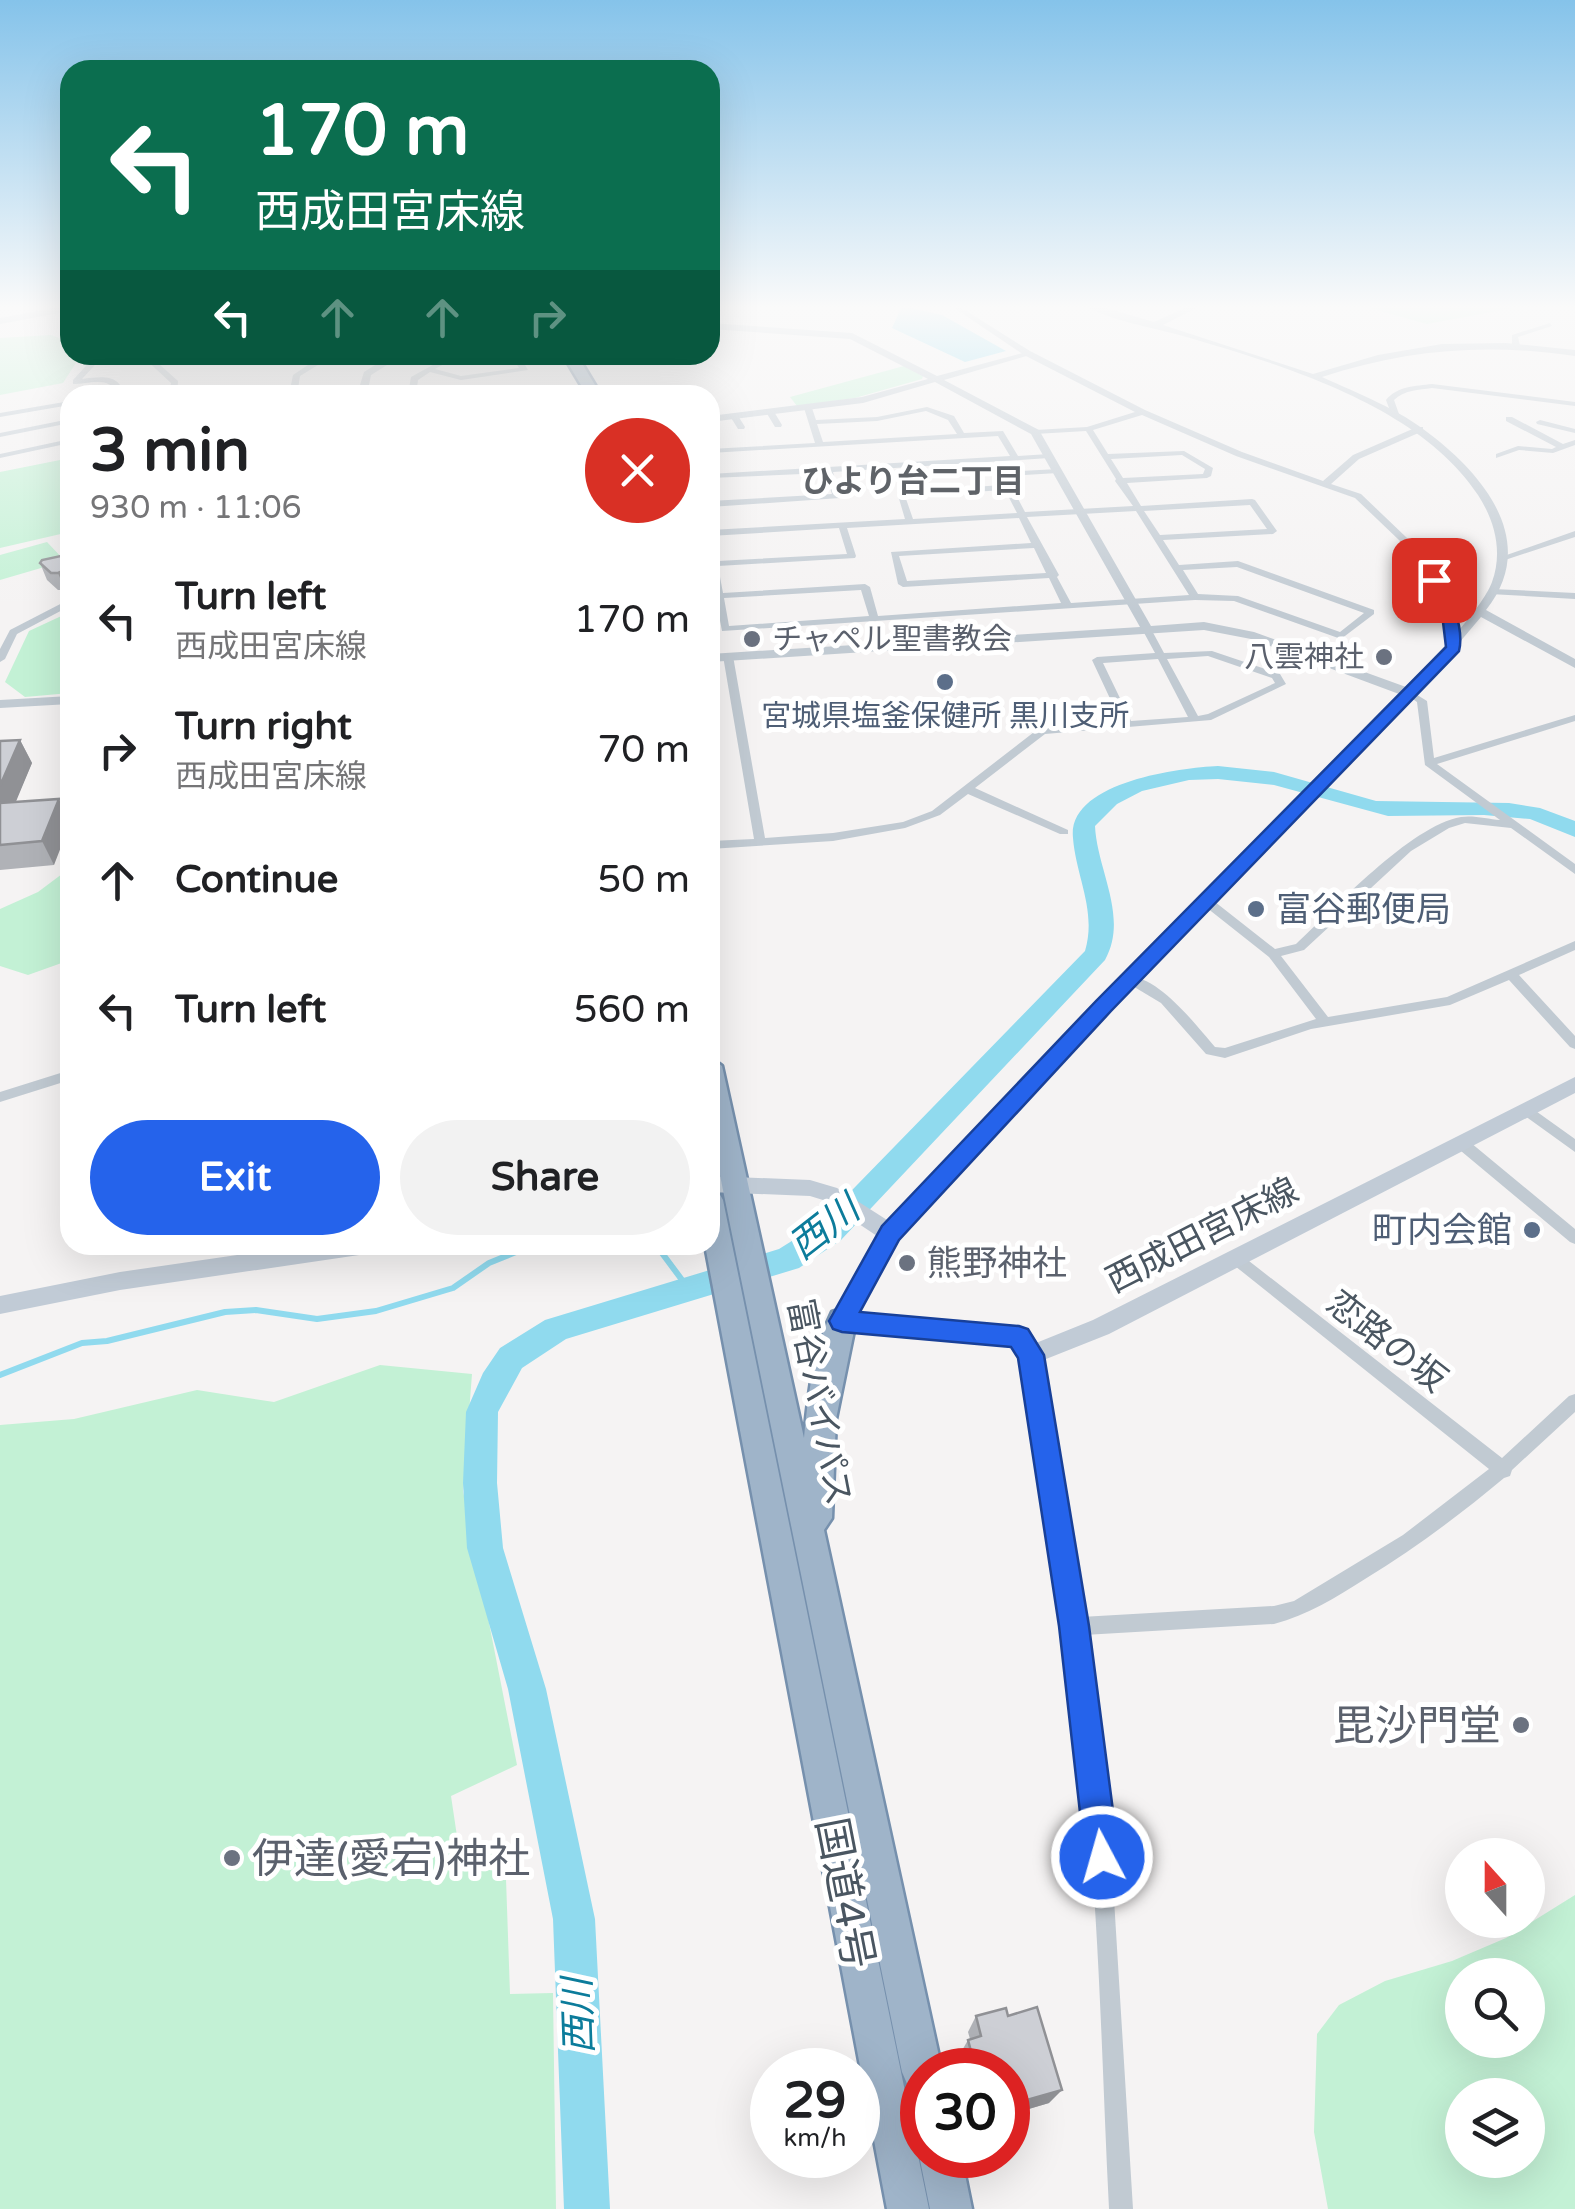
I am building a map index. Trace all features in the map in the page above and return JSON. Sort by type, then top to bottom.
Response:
[{"type":"highway","name":"富谷バイパス","points":[[720,1157],[723,1184],[748,1242],[758,1282],[800,1577]]},
{"type":"highway","name":"富谷バイパス","points":[[720,1246],[800,1577]]},
{"type":"highway","points":[[800,1577],[822,1400],[842,1321]]},
{"type":"highway","name":"国道4号","points":[[800,1577],[916,2048]]},
{"type":"highway","name":"国道4号","points":[[800,1577],[908,2209]]},
{"type":"highway","points":[[945,2178],[952,2209]]},
{"type":"main road","name":"西成田宮床線","points":[[1031,1355],[1101,1326],[1575,1084]]},
{"type":"main road","points":[[723,1184],[788,1186],[830,1194],[883,1228],[842,1321],[1019,1337],[1031,1355]]},
{"type":"main road","points":[[0,1305],[300,1255]]},
{"type":"street","points":[[0,415],[37,408]]},
{"type":"street","points":[[720,417],[807,408]]},
{"type":"street","points":[[808,408],[820,445]]},
{"type":"street","points":[[991,408],[1034,432],[1133,602],[1195,720]]},
{"type":"street","points":[[1134,408],[1239,454],[1358,496],[1426,561],[1451,622],[1454,648]]},
{"type":"street","points":[[883,1228],[1454,648],[1494,592],[1502,572],[1502,558],[1498,522],[1487,499],[1462,467],[1420,429],[1382,408]]},
{"type":"street","points":[[1393,408],[1395,414]]},
{"type":"street","points":[[813,422],[877,419],[926,409],[950,418],[962,436]]},
{"type":"street","points":[[770,412],[778,426]]},
{"type":"street","points":[[1034,432],[1088,429],[1142,412]]},
{"type":"street","points":[[734,416],[741,427]]},
{"type":"street","points":[[1509,419],[1563,447]]},
{"type":"street","points":[[1540,422],[1575,430]]},
{"type":"street","points":[[0,435],[60,423]]},
{"type":"street","points":[[1088,429],[1194,598]]},
{"type":"street","points":[[1325,484],[1356,457],[1420,429]]},
{"type":"street","points":[[720,451],[1000,434],[1015,458]]},
{"type":"street","points":[[1499,456],[1518,448],[1546,452],[1575,442]]},
{"type":"street","points":[[0,456],[60,443]]},
{"type":"street","points":[[1104,457],[1184,453],[1209,468],[1208,476],[1120,481]]},
{"type":"street","points":[[720,475],[1049,456]]},
{"type":"street","points":[[720,503],[837,496],[828,470]]},
{"type":"street","points":[[1058,470],[1001,474],[1068,607]]},
{"type":"street","points":[[910,522],[900,494],[1008,487]]},
{"type":"street","points":[[720,531],[1252,502],[1273,530],[1158,538]]},
{"type":"street","points":[[720,564],[852,556],[842,525]]},
{"type":"street","points":[[1502,558],[1575,534]]},
{"type":"street","points":[[1036,545],[894,554],[903,584],[1054,575]]},
{"type":"street","points":[[720,602],[725,629],[1235,598],[1341,636],[1371,612],[1238,564],[1176,568]]},
{"type":"street","points":[[720,596],[864,586],[874,619]]},
{"type":"street","points":[[1494,592],[1575,596]]},
{"type":"street","points":[[1441,600],[1478,612],[1575,664]]},
{"type":"street","points":[[0,659],[13,632],[60,607]]},
{"type":"street","points":[[720,657],[1147,628],[1230,629],[1422,700],[1430,763],[1575,870]]},
{"type":"street","points":[[720,844],[877,832],[936,813],[1042,731],[1195,720],[1211,717],[1281,684],[1276,676],[1209,652],[1097,660],[1128,724]]},
{"type":"street","points":[[728,656],[760,840]]},
{"type":"street","points":[[0,704],[60,701]]},
{"type":"street","points":[[1430,763],[1575,718]]},
{"type":"street","points":[[967,789],[1064,832]]},
{"type":"street","points":[[1273,954],[1300,947],[1407,848],[1445,826],[1464,820],[1508,822]]},
{"type":"street","points":[[1206,901],[1273,954],[1325,1022]]},
{"type":"street","points":[[1130,978],[1166,1000],[1211,1051],[1225,1053],[1325,1022],[1450,1001],[1575,945]]},
{"type":"street","points":[[1512,975],[1575,1044]]},
{"type":"street","points":[[0,1096],[60,1079]]},
{"type":"street","points":[[1526,1108],[1575,1146]]},
{"type":"street","points":[[1460,1142],[1575,1238]]},
{"type":"street","name":"恋路の坂","points":[[1235,1258],[1504,1470]]},
{"type":"street","points":[[1031,1355],[1074,1626],[1108,1920],[1122,2209]]},
{"type":"street","points":[[1074,1626],[1274,1615],[1298,1609],[1432,1526],[1504,1470],[1575,1401]]},
{"type":"green space","points":[[60,460],[60,534],[0,548],[0,472]]},
{"type":"green space","points":[[47,542],[60,556],[60,562],[0,580],[0,555]]},
{"type":"green space","points":[[60,617],[60,694],[25,697],[5,682],[29,631]]},
{"type":"green space","points":[[60,876],[60,964],[28,975],[0,966],[0,909],[38,892]]},
{"type":"green space","points":[[380,1365],[472,1374],[463,1491],[517,1765],[451,1796],[461,1863],[505,1850],[510,1994],[553,1993],[556,2209],[0,2209],[0,1425],[74,1419],[197,1390],[274,1402]]},
{"type":"green space","points":[[1575,1895],[1575,2209],[1328,2209],[1314,2132],[1317,2034],[1339,2005],[1385,1981],[1445,1963],[1445,2058],[1545,2058],[1545,1958],[1459,1958],[1506,1938],[1545,1938],[1545,1914]]},
{"type":"building","points":[[60,556],[60,572],[51,573],[40,563]]},
{"type":"building","points":[[20,740],[0,786],[0,741]]},
{"type":"building","points":[[59,799],[42,841],[0,845],[0,803]]},
{"type":"building","points":[[1037,2007],[1062,2090],[1030,2099],[1030,2048],[970,2048],[968,2040],[981,2036],[976,2016],[1006,2008],[1008,2016]]},
{"type":"waterway","name":"西川","points":[[587,2209],[574,1919],[527,1689],[485,1548],[480,1483],[482,1412],[494,1383],[511,1358],[556,1329],[788,1259],[830,1232],[1096,954],[1102,917],[1084,826],[1088,816],[1109,799],[1161,778],[1218,773],[1274,779],[1376,807],[1509,809],[1554,819],[1575,830]]},
{"type":"waterway","points":[[0,1375],[82,1343],[107,1341],[225,1312],[256,1310],[317,1319],[376,1311],[453,1288],[489,1263],[509,1255]]},
{"type":"waterway","points":[[663,1255],[688,1288]]},
{"type":"place","name":"チャペル聖書教会","points":[[752,639]]},
{"type":"place","name":"八雲神社","points":[[1384,657]]},
{"type":"place","name":"宮城県塩釜保健所 黒川支所","points":[[945,682]]},
{"type":"place","name":"富谷郵便局","points":[[1256,909]]},
{"type":"place","name":"町内会館","points":[[1532,1230]]},
{"type":"place","name":"熊野神社","points":[[907,1263]]},
{"type":"place","name":"毘沙門堂","points":[[1521,1725]]},
{"type":"place","name":"伊達(愛宕)神社","points":[[232,1858]]},
{"type":"district","name":"ひより台二丁目","points":[[913,481]]},
{"type":"route","points":[[1102,1857],[1074,1626],[1031,1355],[1019,1337],[842,1321],[890,1233],[1322,779],[1454,648],[1451,622],[1434,580]]}]
